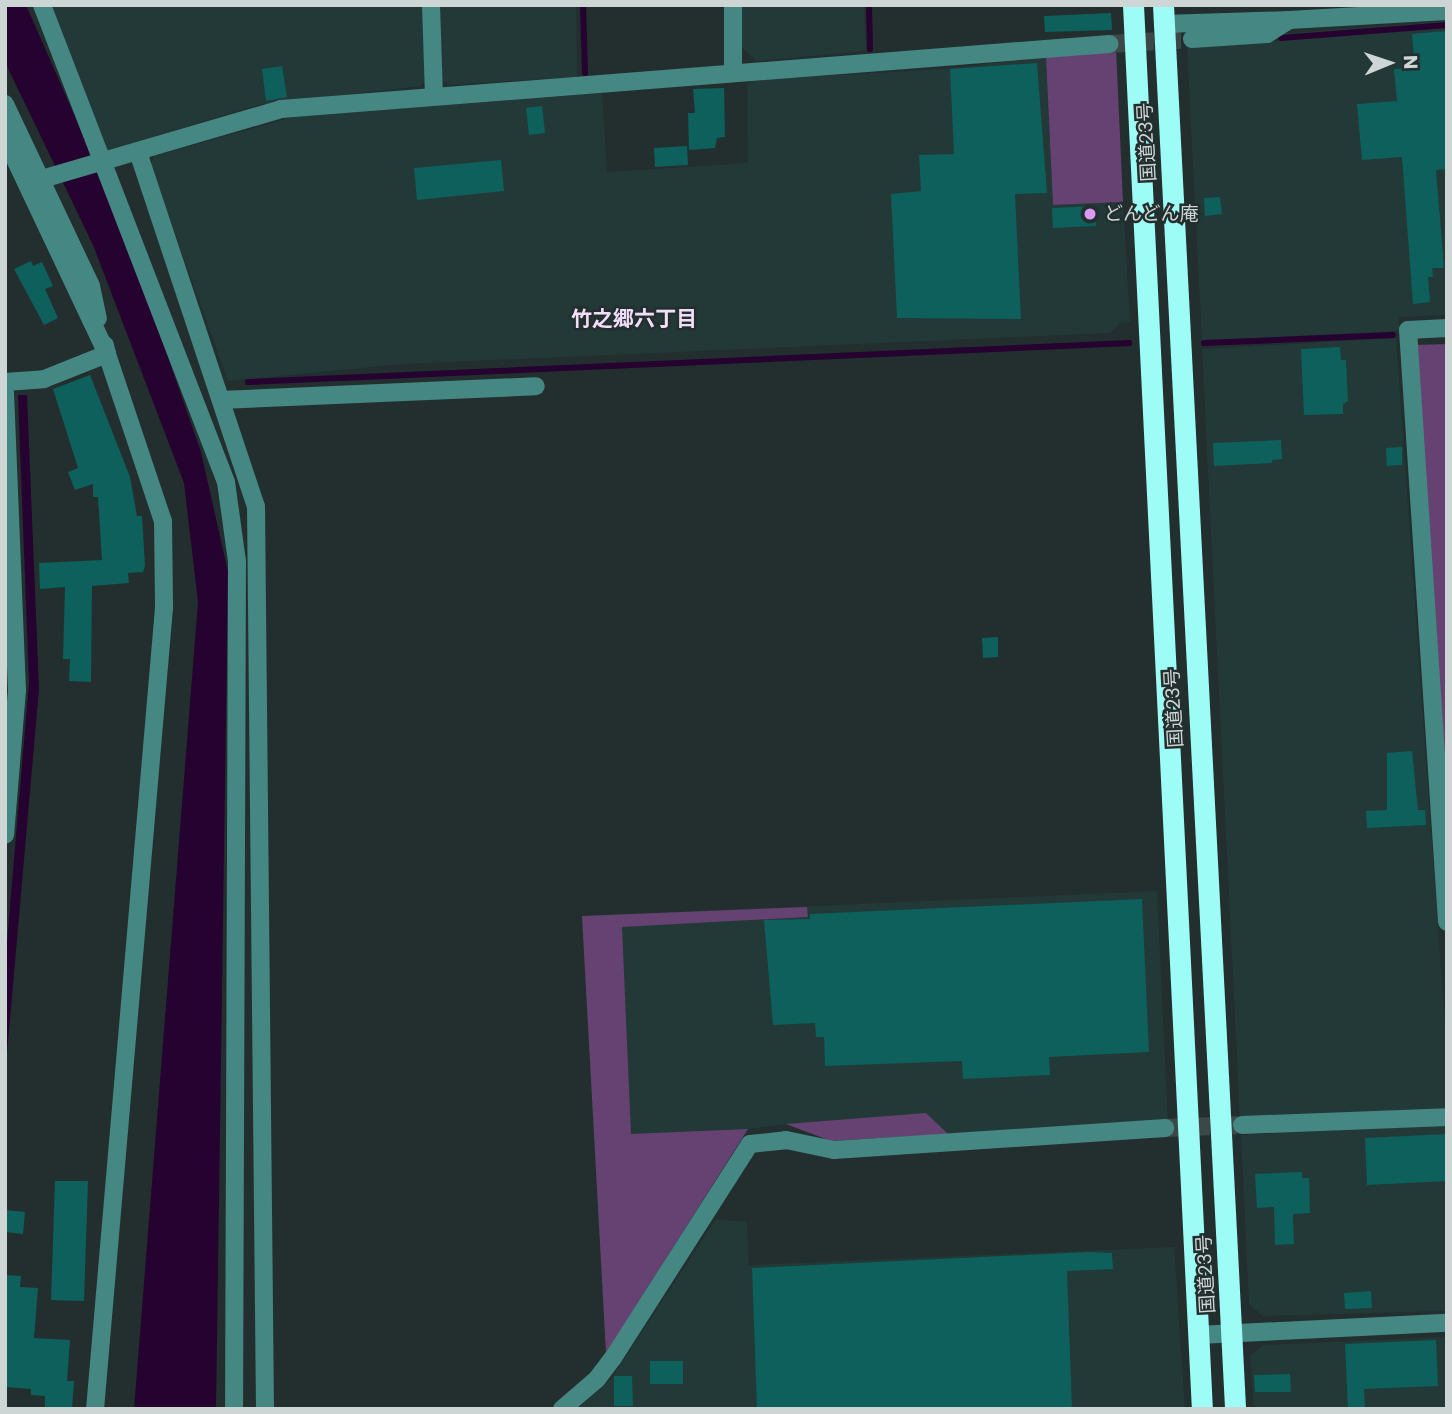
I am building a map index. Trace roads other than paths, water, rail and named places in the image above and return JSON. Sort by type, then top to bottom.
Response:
[{"type":"highway","name":"国道23号","points":[[1133,5],[1202,1409]]},
{"type":"highway","name":"国道23号","points":[[1163,15],[1235,1409]]},
{"type":"street","points":[[42,5],[106,161],[226,482],[237,561],[234,1409]]},
{"type":"street","points":[[431,5],[434,94]]},
{"type":"street","points":[[733,5],[733,73]]},
{"type":"street","points":[[1163,15],[1289,20],[1369,11],[1447,11]]},
{"type":"street","points":[[1192,39],[1267,34],[1289,20]]},
{"type":"street","points":[[47,178],[281,109],[434,94],[1109,44]]},
{"type":"street","points":[[5,104],[47,178],[91,286],[107,354],[163,521],[166,562],[95,1409]]},
{"type":"street","points":[[5,138],[107,354]]},
{"type":"street","points":[[138,152],[257,506],[260,550],[265,1409]]},
{"type":"street","points":[[1447,328],[1408,330],[1447,922]]},
{"type":"street","points":[[5,382],[44,379],[107,354]]},
{"type":"street","points":[[221,400],[536,386]]},
{"type":"street","points":[[5,392],[17,690],[5,835]]},
{"type":"street","points":[[1242,1125],[1447,1116]]},
{"type":"street","points":[[562,1409],[597,1379],[612,1358],[750,1144],[786,1140],[834,1150],[1165,1128]]},
{"type":"street","points":[[1198,1335],[1447,1323]]},
{"type":"waterway","points":[[583,5],[585,73]]},
{"type":"waterway","points":[[869,5],[870,49]]},
{"type":"waterway","points":[[1281,38],[1447,25]]},
{"type":"waterway","points":[[1204,343],[1393,335]]},
{"type":"waterway","points":[[248,382],[1129,343]]},
{"type":"tunnel","points":[[1109,44],[1192,39]]},
{"type":"tunnel","points":[[1165,1128],[1242,1125]]},
{"type":"place","name":"どんどん庵","points":[[1090,214]]},
{"type":"district","name":"竹之郷六丁目","points":[[634,319]]}]
